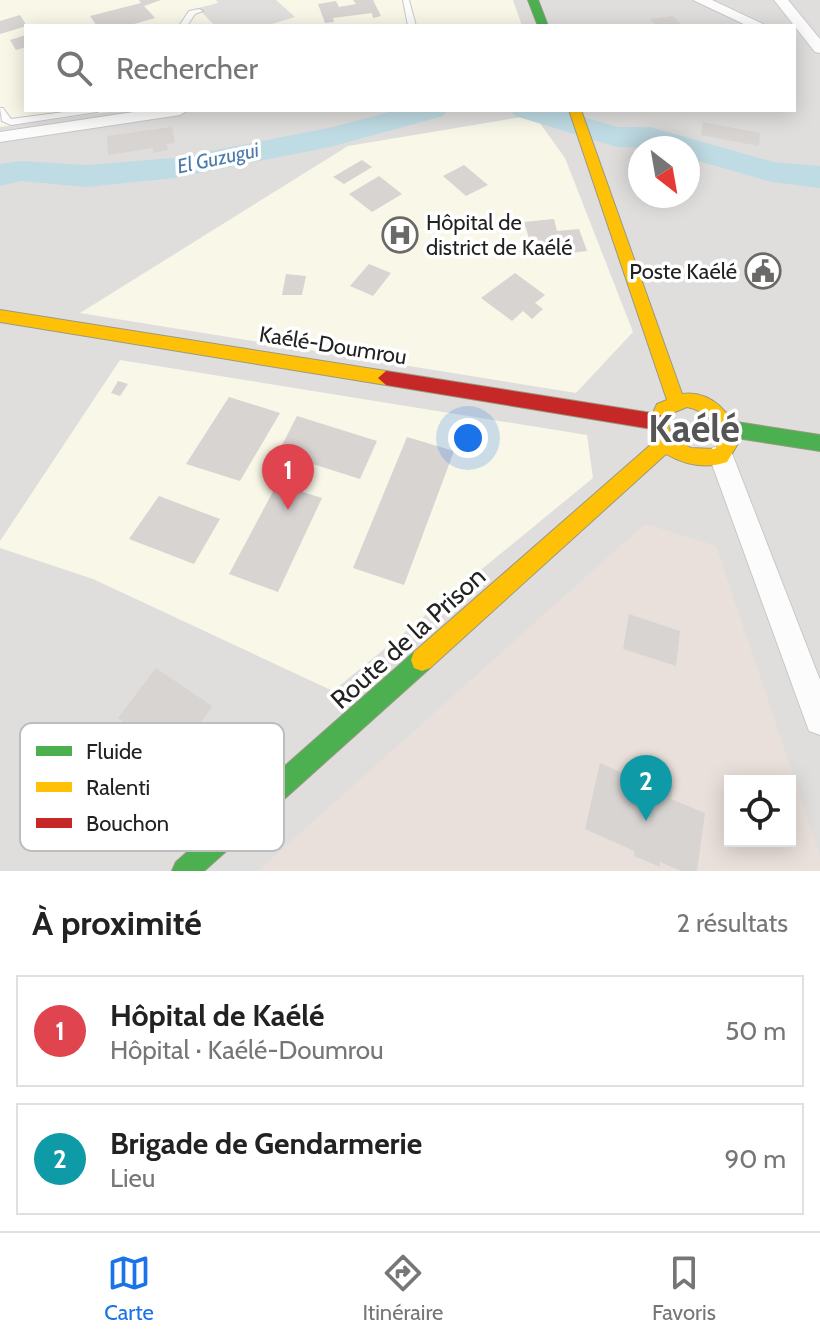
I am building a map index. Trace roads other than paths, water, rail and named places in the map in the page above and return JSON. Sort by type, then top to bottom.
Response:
[{"type":"main road","points":[[533,0],[542,24]]},
{"type":"main road","points":[[580,123],[676,402]]},
{"type":"main road","name":"Kaélé-Doumrou","points":[[0,316],[658,422]]},
{"type":"main road","points":[[730,429],[728,449],[721,456],[692,460],[665,443],[658,422],[663,409],[676,402],[708,406],[730,429],[820,443]]},
{"type":"main road","name":"Route de la Prison","points":[[284,783],[665,443]]},
{"type":"main road","name":"Route de la Prison","points":[[185,871],[207,851]]},
{"type":"street","points":[[700,0],[755,24]]},
{"type":"street","points":[[781,0],[820,50]]},
{"type":"street","points":[[796,42],[820,50]]},
{"type":"street","points":[[0,137],[167,112]]},
{"type":"street","points":[[721,456],[820,720]]},
{"type":"lane","points":[[406,0],[412,24]]},
{"type":"lane","points":[[184,24],[192,13],[199,11]]},
{"type":"lane","points":[[0,110],[6,121],[11,122],[83,112]]},
{"type":"waterway","name":"El Guzugui","points":[[0,175],[21,171],[86,176],[174,168],[330,137],[424,112]]},
{"type":"waterway","name":"El Guzugui","points":[[533,112],[617,137],[650,137],[772,172],[820,177]]},
{"type":"place","name":"Hôpital de district de Kaélé","points":[[400,235]]},
{"type":"place","name":"Poste Kaélé","points":[[763,271]]},
{"type":"place","name":"Hôpital de Kaélé","points":[[288,510]]},
{"type":"place","name":"Brigade de Gendarmerie","points":[[646,821]]},
{"type":"district","name":"Kaélé","points":[[694,429]]}]
